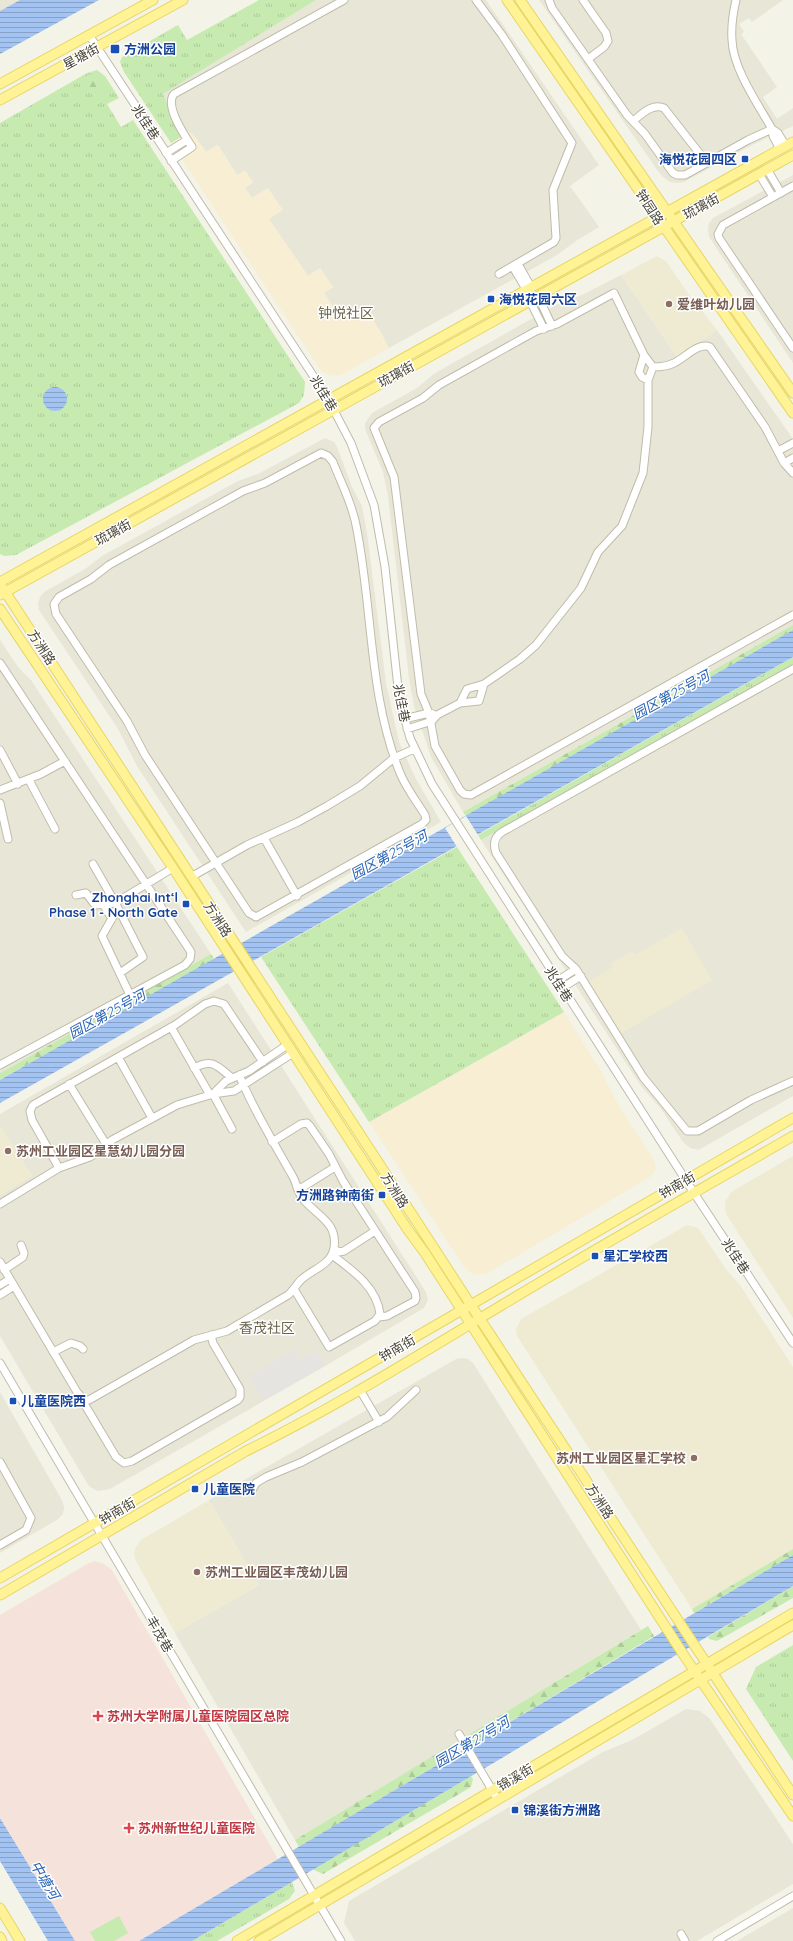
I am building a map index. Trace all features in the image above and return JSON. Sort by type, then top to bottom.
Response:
[{"type":"main road","name":"星塘街","points":[[0,84],[153,0]]},
{"type":"main road","name":"星塘街","points":[[0,100],[183,0]]},
{"type":"main road","name":"钟园路","points":[[507,0],[662,227],[793,413]]},
{"type":"main road","name":"钟园路","points":[[520,0],[793,393]]},
{"type":"main road","name":"琉璃街","points":[[0,583],[328,399],[786,146]]},
{"type":"main road","name":"琉璃街","points":[[3,593],[793,155]]},
{"type":"main road","name":"方洲路","points":[[0,583],[3,593],[191,877],[417,1224],[437,1250],[480,1319],[793,1795]]},
{"type":"main road","name":"方洲路","points":[[0,609],[173,868],[287,1045],[462,1310],[470,1325],[685,1657],[793,1816]]},
{"type":"main road","name":"钟南街","points":[[0,1578],[793,1118]]},
{"type":"main road","name":"钟南街","points":[[0,1595],[239,1455],[288,1431],[360,1390],[501,1305],[793,1136]]},
{"type":"main road","name":"锦溪街","points":[[238,1941],[793,1613]]},
{"type":"main road","name":"锦溪街","points":[[259,1941],[793,1625]]},
{"type":"main road","points":[[0,1908],[20,1941]]},
{"type":"main road","points":[[0,1937],[2,1941]]},
{"type":"street","points":[[171,161],[192,147],[179,125],[171,106],[171,100],[174,94],[344,0]]},
{"type":"street","points":[[476,0],[502,35],[572,143],[553,190],[556,238],[551,245],[499,274]]},
{"type":"street","points":[[549,0],[552,8],[588,59],[673,173],[677,175],[685,175],[748,140],[772,129]]},
{"type":"street","points":[[583,0],[607,37],[607,44],[588,59]]},
{"type":"street","points":[[736,0],[731,30],[734,54],[746,82],[772,129],[778,133],[786,146]]},
{"type":"street","name":"兆佳巷","points":[[89,35],[328,399],[351,443],[374,505],[385,567],[398,686],[404,719],[414,749],[426,774],[557,981],[694,1193],[793,1342]]},
{"type":"street","points":[[633,121],[652,107],[657,106],[664,108],[706,163]]},
{"type":"street","points":[[166,153],[188,140]]},
{"type":"street","points":[[763,171],[781,193]]},
{"type":"street","points":[[763,171],[773,197]]},
{"type":"street","points":[[793,186],[723,225],[718,234],[793,348]]},
{"type":"street","points":[[515,265],[528,288]]},
{"type":"street","points":[[653,367],[644,355],[614,293],[552,326],[536,331],[439,385],[423,398],[379,422],[374,428],[394,477],[421,694],[432,716],[435,746],[460,790],[464,794],[471,795],[793,615]]},
{"type":"street","points":[[534,298],[552,326]]},
{"type":"street","points":[[534,298],[544,329]]},
{"type":"street","points":[[653,367],[674,363],[703,346],[710,347],[765,427],[784,463],[793,473]]},
{"type":"street","points":[[644,355],[639,372],[642,378],[648,380]]},
{"type":"street","points":[[460,703],[467,689],[484,684],[520,659],[536,645],[581,588],[598,552],[615,536],[622,526],[639,484],[646,456],[648,427],[648,380],[653,367]]},
{"type":"street","points":[[778,451],[793,443]]},
{"type":"street","points":[[321,453],[328,456],[333,462],[353,510],[365,583],[376,686],[394,758],[401,775],[424,815],[424,822],[260,916],[252,916],[215,864],[145,755],[127,721],[56,614],[54,604],[59,597],[90,579],[109,565],[243,491],[265,484],[321,453]]},
{"type":"street","points":[[784,463],[793,458]]},
{"type":"street","points":[[0,663],[190,948],[191,955],[185,965],[0,1065]]},
{"type":"street","points":[[793,668],[502,832],[496,837],[494,847],[496,853],[562,956],[576,968],[643,1077],[687,1131],[698,1131],[751,1100],[793,1081]]},
{"type":"street","points":[[407,729],[460,703],[479,701],[484,684]]},
{"type":"street","points":[[404,719],[432,716]]},
{"type":"street","points":[[191,877],[242,848],[298,822],[339,799],[360,786],[394,758],[414,749]]},
{"type":"street","points":[[0,750],[18,784]]},
{"type":"street","points":[[0,790],[28,780],[65,761]]},
{"type":"street","points":[[28,780],[55,829]]},
{"type":"street","points":[[0,803],[8,839]]},
{"type":"street","points":[[264,838],[297,896]]},
{"type":"street","points":[[93,864],[143,957],[120,973]]},
{"type":"street","points":[[130,995],[102,936],[112,919],[116,905],[146,884],[173,868]]},
{"type":"street","points":[[76,895],[86,893],[95,905],[116,905]]},
{"type":"street","points":[[103,904],[112,919]]},
{"type":"street","points":[[557,981],[576,968]]},
{"type":"street","points":[[562,988],[581,976]]},
{"type":"street","points":[[59,1168],[32,1120],[30,1111],[37,1102],[171,1027],[205,1004],[219,1001],[228,1008],[263,1062]]},
{"type":"street","points":[[171,1027],[194,1068],[232,1129]]},
{"type":"street","points":[[211,1095],[235,1076],[249,1071],[287,1045]]},
{"type":"street","points":[[0,1204],[59,1168],[85,1160],[106,1144],[177,1105],[211,1095],[227,1093],[243,1086],[293,1053]]},
{"type":"street","points":[[118,1057],[152,1118]]},
{"type":"street","points":[[84,1400],[94,1399],[194,1340],[232,1328],[288,1295],[300,1280],[321,1266],[333,1252],[334,1241],[328,1223],[306,1203],[297,1188],[293,1176],[272,1142],[243,1086],[235,1076],[210,1063],[203,1063],[194,1068]]},
{"type":"street","points":[[69,1084],[106,1144]]},
{"type":"street","points":[[272,1142],[301,1124],[307,1123],[415,1292],[416,1298],[414,1301],[387,1316],[379,1317],[329,1347],[294,1289]]},
{"type":"street","points":[[297,1188],[303,1187],[335,1167]]},
{"type":"street","points":[[333,1252],[344,1251],[375,1231]]},
{"type":"street","points":[[4,1270],[23,1258],[24,1253],[21,1244]]},
{"type":"street","points":[[333,1252],[363,1280],[371,1290],[377,1301],[379,1317]]},
{"type":"street","points":[[0,1262],[77,1392],[84,1400],[85,1405],[116,1457],[124,1463],[132,1461],[238,1400],[240,1397],[240,1389],[213,1343],[211,1335]]},
{"type":"street","points":[[0,1284],[10,1279]]},
{"type":"street","points":[[0,1295],[14,1286]]},
{"type":"street","points":[[53,1352],[71,1343],[80,1346],[83,1349]]},
{"type":"street","name":"丰茂巷","points":[[0,1363],[340,1941]]},
{"type":"street","points":[[360,1390],[378,1422]]},
{"type":"street","points":[[252,1490],[256,1483],[266,1477],[302,1462],[378,1422],[392,1413],[416,1390]]},
{"type":"street","points":[[0,1462],[31,1518],[30,1524],[26,1530],[0,1545]]},
{"type":"street","points":[[459,1734],[498,1800]]},
{"type":"street","points":[[717,1941],[793,1896]]},
{"type":"street","points":[[681,1934],[685,1941]]},
{"type":"shaded area","points":[[0,0],[20,0],[0,11]]},
{"type":"shaded area","name":"海悦花园六区","points":[[316,0],[486,0],[599,165],[570,186],[599,227],[557,255],[389,348],[379,329],[354,314],[336,311],[324,293],[333,287],[320,268],[308,276],[269,219],[268,188],[252,198],[245,188],[253,182],[237,175],[218,145],[206,152],[195,137],[189,132],[181,137],[163,94]]},
{"type":"shaded area","points":[[539,0],[783,0],[752,22],[749,18],[739,24],[744,32],[741,34],[777,87],[763,97],[777,119],[793,108],[793,126],[752,145],[684,182],[670,182],[658,171]]},
{"type":"shaded area","points":[[189,132],[195,137],[206,152],[218,145],[237,175],[245,170],[253,182],[245,188],[252,198],[268,188],[283,210],[269,219],[308,276],[320,268],[333,287],[324,293],[336,311],[354,314],[367,308],[389,348],[341,375],[332,376],[321,371],[171,143]]},
{"type":"shaded area","name":"海悦花园四区","points":[[793,175],[793,363],[709,237],[708,229],[709,223],[713,218]]},
{"type":"shaded area","name":"爱维叶幼儿园","points":[[657,256],[666,261],[687,292],[717,330],[677,357],[621,275]]},
{"type":"shaded area","points":[[621,275],[677,357],[717,330],[793,439],[793,625],[463,812],[431,757],[414,706],[409,678],[388,496],[383,472],[365,429],[365,423],[372,413],[417,388],[435,373],[558,304],[584,294]]},
{"type":"shaded area","points":[[325,438],[334,442],[337,447],[352,487],[362,506],[367,533],[386,683],[399,742],[416,779],[441,822],[246,932],[137,766],[118,729],[39,610],[38,604],[40,597],[44,592],[85,569],[102,556],[238,481],[260,473]]},
{"type":"shaded area","points":[[0,640],[18,667],[31,680],[211,954],[0,1073]]},
{"type":"shaded area","points":[[793,665],[793,1096],[698,1150],[690,1148],[683,1142],[661,1109],[641,1086],[481,840]]},
{"type":"shaded area","points":[[682,928],[712,980],[620,1034],[588,982],[613,967],[611,963],[632,951],[635,955]]},
{"type":"shaded area","points":[[228,983],[426,1292],[428,1300],[424,1308],[325,1366],[110,1489],[98,1491],[90,1487],[87,1483],[0,1336],[0,1195],[32,1176],[0,1126],[0,1114]]},
{"type":"shaded area","points":[[564,1012],[601,1071],[619,1106],[654,1160],[656,1168],[650,1177],[488,1273],[475,1275],[464,1267],[369,1122]]},
{"type":"shaded area","name":"苏州工业园区星慧幼儿园分园","points":[[0,1126],[32,1176],[0,1195]]},
{"type":"shaded area","points":[[793,1156],[793,1318],[726,1214],[725,1202],[731,1192]]},
{"type":"shaded area","name":"苏州工业园区星汇学校","points":[[687,1225],[698,1228],[725,1268],[740,1285],[793,1367],[793,1549],[692,1609],[517,1336],[516,1329],[521,1319]]},
{"type":"shaded area","points":[[295,1350],[301,1359],[316,1350],[325,1366],[263,1401],[248,1376]]},
{"type":"shaded area","points":[[456,1359],[468,1359],[473,1363],[641,1630],[295,1840],[175,1633],[259,1585],[209,1500]]},
{"type":"shaded area","points":[[0,1392],[63,1502],[64,1508],[63,1514],[57,1520],[0,1553]]},
{"type":"shaded area","name":"苏州工业园区丰茂幼儿园","points":[[209,1500],[259,1585],[175,1633],[135,1559],[134,1553],[141,1540]]},
{"type":"shaded area","name":"苏州大学附属儿童医院园区总院","points":[[95,1561],[104,1564],[112,1570],[278,1859],[139,1941],[75,1941],[0,1818],[0,1615],[87,1564]]},
{"type":"shaded area","points":[[686,1709],[700,1711],[710,1719],[793,1844],[793,1884],[697,1941],[355,1941],[344,1923],[349,1901],[603,1752],[632,1740]]},
{"type":"shaded area","points":[[793,1908],[793,1941],[737,1941]]},
{"type":"green space","points":[[259,0],[316,0],[163,94],[181,137],[171,143],[124,72],[120,62],[122,57],[178,25],[187,40]]},
{"type":"green space","name":"方洲公园","points":[[97,70],[105,76],[119,98],[107,104],[121,127],[133,120],[305,382],[304,395],[299,403],[16,555],[4,556],[0,554],[0,123],[87,73]]},
{"type":"green space","points":[[90,74],[103,78],[106,82],[106,87],[92,95],[83,81],[85,77]]},
{"type":"green space","points":[[793,625],[793,630],[466,816],[463,812]]},
{"type":"green space","points":[[793,657],[793,665],[481,840],[478,835]]},
{"type":"green space","points":[[457,847],[564,1012],[369,1122],[261,957]]},
{"type":"green space","points":[[211,954],[214,959],[0,1080],[0,1073]]},
{"type":"green space","points":[[793,1549],[793,1555],[694,1613],[692,1609]]},
{"type":"green space","points":[[793,1586],[793,1598],[717,1641],[709,1639],[708,1637]]},
{"type":"green space","points":[[648,1626],[654,1636],[473,1744],[468,1735]]},
{"type":"green space","points":[[793,1645],[793,1761],[746,1689],[756,1667]]},
{"type":"green space","points":[[451,1745],[457,1753],[299,1847],[295,1840]]},
{"type":"green space","points":[[471,1776],[473,1779],[471,1787],[323,1874],[312,1869]]},
{"type":"green space","points":[[292,1882],[295,1891],[289,1899],[217,1941],[192,1941]]},
{"type":"green space","points":[[119,1916],[128,1933],[114,1941],[95,1941],[90,1932]]},
{"type":"water","points":[[20,0],[99,0],[0,54],[0,11]]},
{"type":"water","points":[[55,387],[63,391],[67,399],[63,407],[55,411],[47,407],[43,399],[47,391]]},
{"type":"water","points":[[793,630],[793,657],[0,1103],[0,1080]]},
{"type":"water","points":[[793,1555],[793,1586],[192,1941],[139,1941]]},
{"type":"water","points":[[0,1818],[75,1941],[48,1941],[0,1861]]},
{"type":"pier","points":[[466,816],[478,835],[457,847],[445,828]]},
{"type":"place","name":"方洲公园","points":[[115,49]]},
{"type":"place","name":"海悦花园四区","points":[[745,159]]},
{"type":"place","name":"海悦花园六区","points":[[491,299]]},
{"type":"place","name":"爱维叶幼儿园","points":[[669,304]]},
{"type":"place","name":"Zhonghai Int‘l Phase 1 - North Gate","points":[[186,904]]},
{"type":"place","name":"苏州工业园区星慧幼儿园分园","points":[[8,1151]]},
{"type":"place","name":"方洲路钟南街","points":[[382,1195]]},
{"type":"place","name":"星汇学校西","points":[[595,1256]]},
{"type":"place","name":"儿童医院西","points":[[13,1401]]},
{"type":"place","name":"苏州工业园区星汇学校","points":[[694,1458]]},
{"type":"place","name":"儿童医院","points":[[195,1489]]},
{"type":"place","name":"苏州工业园区丰茂幼儿园","points":[[197,1572]]},
{"type":"place","name":"苏州大学附属儿童医院园区总院","points":[[98,1716]]},
{"type":"place","name":"锦溪街方洲路","points":[[515,1810]]},
{"type":"place","name":"苏州新世纪儿童医院","points":[[129,1828]]},
{"type":"district","name":"钟悦社区","points":[[346,313]]},
{"type":"district","name":"香茂社区","points":[[267,1328]]},
{"type":"water label","name":"园区第25号河","points":[[671,695]]},
{"type":"water label","name":"园区第25号河","points":[[389,855]]},
{"type":"water label","name":"园区第25号河","points":[[107,1014]]},
{"type":"water label","name":"园区第27号河","points":[[472,1742]]},
{"type":"water label","name":"中塘河","points":[[45,1880]]}]
